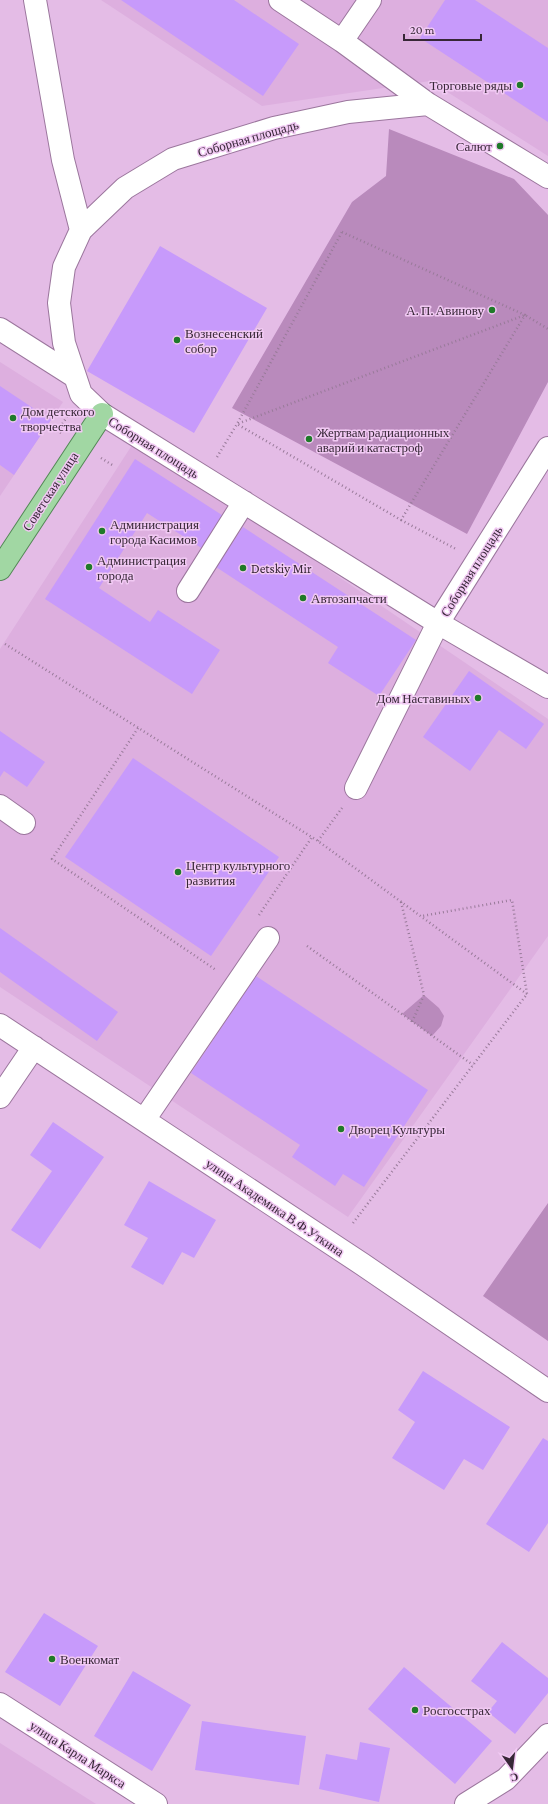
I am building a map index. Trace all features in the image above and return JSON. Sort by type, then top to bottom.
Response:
[{"type":"main road","name":"Советская улица","points":[[0,569],[102,414]]},
{"type":"street","points":[[35,0],[64,160],[81,230]]},
{"type":"street","points":[[280,0],[342,41],[428,104],[548,177]]},
{"type":"street","points":[[342,41],[370,0]]},
{"type":"street","name":"Соборная площадь","points":[[428,104],[341,114],[274,128],[173,159],[125,188],[81,230],[64,267],[59,303],[64,343],[74,376],[82,394],[102,414],[438,623],[548,448]]},
{"type":"street","points":[[0,329],[74,376]]},
{"type":"street","points":[[188,591],[244,502]]},
{"type":"street","points":[[356,788],[438,623],[548,687]]},
{"type":"street","points":[[0,806],[24,823]]},
{"type":"street","points":[[144,1120],[268,938]]},
{"type":"street","name":"улица Академика В.Ф.Уткина","points":[[0,1025],[362,1264],[548,1391]]},
{"type":"street","points":[[0,1097],[34,1047]]},
{"type":"street","name":"улица Карла Маркса","points":[[0,1704],[156,1804]]},
{"type":"street","points":[[466,1804],[506,1779],[548,1735]]},
{"type":"path","points":[[205,478],[237,424],[342,232],[525,315],[548,329]]},
{"type":"path","points":[[237,424],[525,315]]},
{"type":"path","points":[[401,520],[525,315]]},
{"type":"path","points":[[237,424],[401,520],[478,560]]},
{"type":"path","points":[[5,644],[318,841],[527,994]]},
{"type":"path","points":[[138,728],[52,859],[220,973]]},
{"type":"path","points":[[318,841],[356,788]]},
{"type":"path","points":[[256,919],[312,837]]},
{"type":"path","points":[[353,1223],[527,994],[512,900],[422,916]]},
{"type":"path","points":[[400,901],[424,995],[412,1022]]},
{"type":"path","points":[[307,946],[473,1065]]},
{"type":"shaded area","points":[[101,0],[548,0],[548,156],[430,81],[262,106]]},
{"type":"shaded area","points":[[389,129],[514,179],[548,215],[548,382],[467,534],[232,408],[352,202],[386,176]]},
{"type":"shaded area","points":[[0,362],[63,402],[0,496]]},
{"type":"shaded area","points":[[136,439],[548,719],[548,936],[348,1217],[0,987],[0,649]]},
{"type":"shaded area","points":[[424,995],[439,1008],[444,1016],[441,1026],[432,1036],[402,1014]]},
{"type":"shaded area","points":[[548,1203],[548,1341],[483,1296]]},
{"type":"shaded area","points":[[0,1743],[96,1804],[0,1804]]},
{"type":"building","points":[[121,0],[234,0],[299,44],[263,96]]},
{"type":"building","name":"Торговые ряды","points":[[445,0],[475,0],[548,48],[548,122],[420,38]]},
{"type":"building","name":"Вознесенский собор","points":[[160,246],[267,308],[194,433],[87,371]]},
{"type":"building","points":[[0,386],[51,420],[14,475],[0,465]]},
{"type":"building","name":"Администрация города","points":[[135,459],[225,517],[203,549],[147,513],[99,588],[150,622],[158,610],[220,650],[192,694],[45,599]]},
{"type":"building","points":[[243,527],[416,640],[379,696],[328,663],[338,647],[216,567]]},
{"type":"building","name":"Дом Наставиных","points":[[469,671],[544,724],[526,749],[499,730],[470,771],[423,737]]},
{"type":"building","points":[[0,731],[45,762],[27,787],[4,771],[0,777]]},
{"type":"building","name":"Центр культурного развития","points":[[133,758],[279,857],[211,956],[65,857]]},
{"type":"building","points":[[0,928],[118,1012],[97,1041],[0,972]]},
{"type":"building","points":[[256,976],[428,1090],[364,1187],[343,1174],[335,1186],[292,1157],[300,1145],[191,1073]]},
{"type":"building","points":[[53,1122],[104,1157],[40,1249],[11,1230],[52,1171],[30,1155]]},
{"type":"building","points":[[149,1181],[216,1220],[194,1258],[182,1252],[163,1285],[131,1267],[148,1238],[124,1225]]},
{"type":"building","points":[[423,1371],[510,1427],[483,1470],[464,1459],[444,1490],[392,1458],[415,1422],[398,1410]]},
{"type":"building","points":[[543,1438],[548,1441],[548,1523],[529,1552],[486,1524]]},
{"type":"building","name":"Военкомат","points":[[44,1613],[98,1646],[60,1706],[5,1672]]},
{"type":"building","points":[[502,1642],[548,1678],[548,1693],[515,1734],[488,1712],[497,1701],[471,1681]]},
{"type":"building","points":[[404,1667],[492,1741],[455,1784],[368,1709]]},
{"type":"building","points":[[133,1671],[191,1705],[152,1771],[94,1736]]},
{"type":"building","points":[[202,1721],[306,1736],[299,1785],[195,1770]]},
{"type":"building","points":[[360,1742],[390,1748],[379,1802],[319,1789],[326,1754],[357,1760]]},
{"type":"place","name":"Торговые ряды","points":[[520,85]]},
{"type":"place","name":"Салют","points":[[500,146]]},
{"type":"place","name":"А. П. Авинову","points":[[492,310]]},
{"type":"place","name":"Вознесенский собор","points":[[177,340]]},
{"type":"place","name":"Дом детского творчества","points":[[13,418]]},
{"type":"place","name":"Жертвам радиационных аварий и катастроф","points":[[309,439]]},
{"type":"place","name":"Администрация города Касимов","points":[[102,531]]},
{"type":"place","name":"Администрация города","points":[[89,567]]},
{"type":"place","name":"Detskiy Mir","points":[[243,568]]},
{"type":"place","name":"Автозапчасти","points":[[303,598]]},
{"type":"place","name":"Дом Наставиных","points":[[478,698]]},
{"type":"place","name":"Центр культурного развития","points":[[178,872]]},
{"type":"place","name":"Дворец Культуры","points":[[341,1129]]},
{"type":"place","name":"Военкомат","points":[[52,1659]]},
{"type":"place","name":"Росгосстрах","points":[[415,1710]]}]
